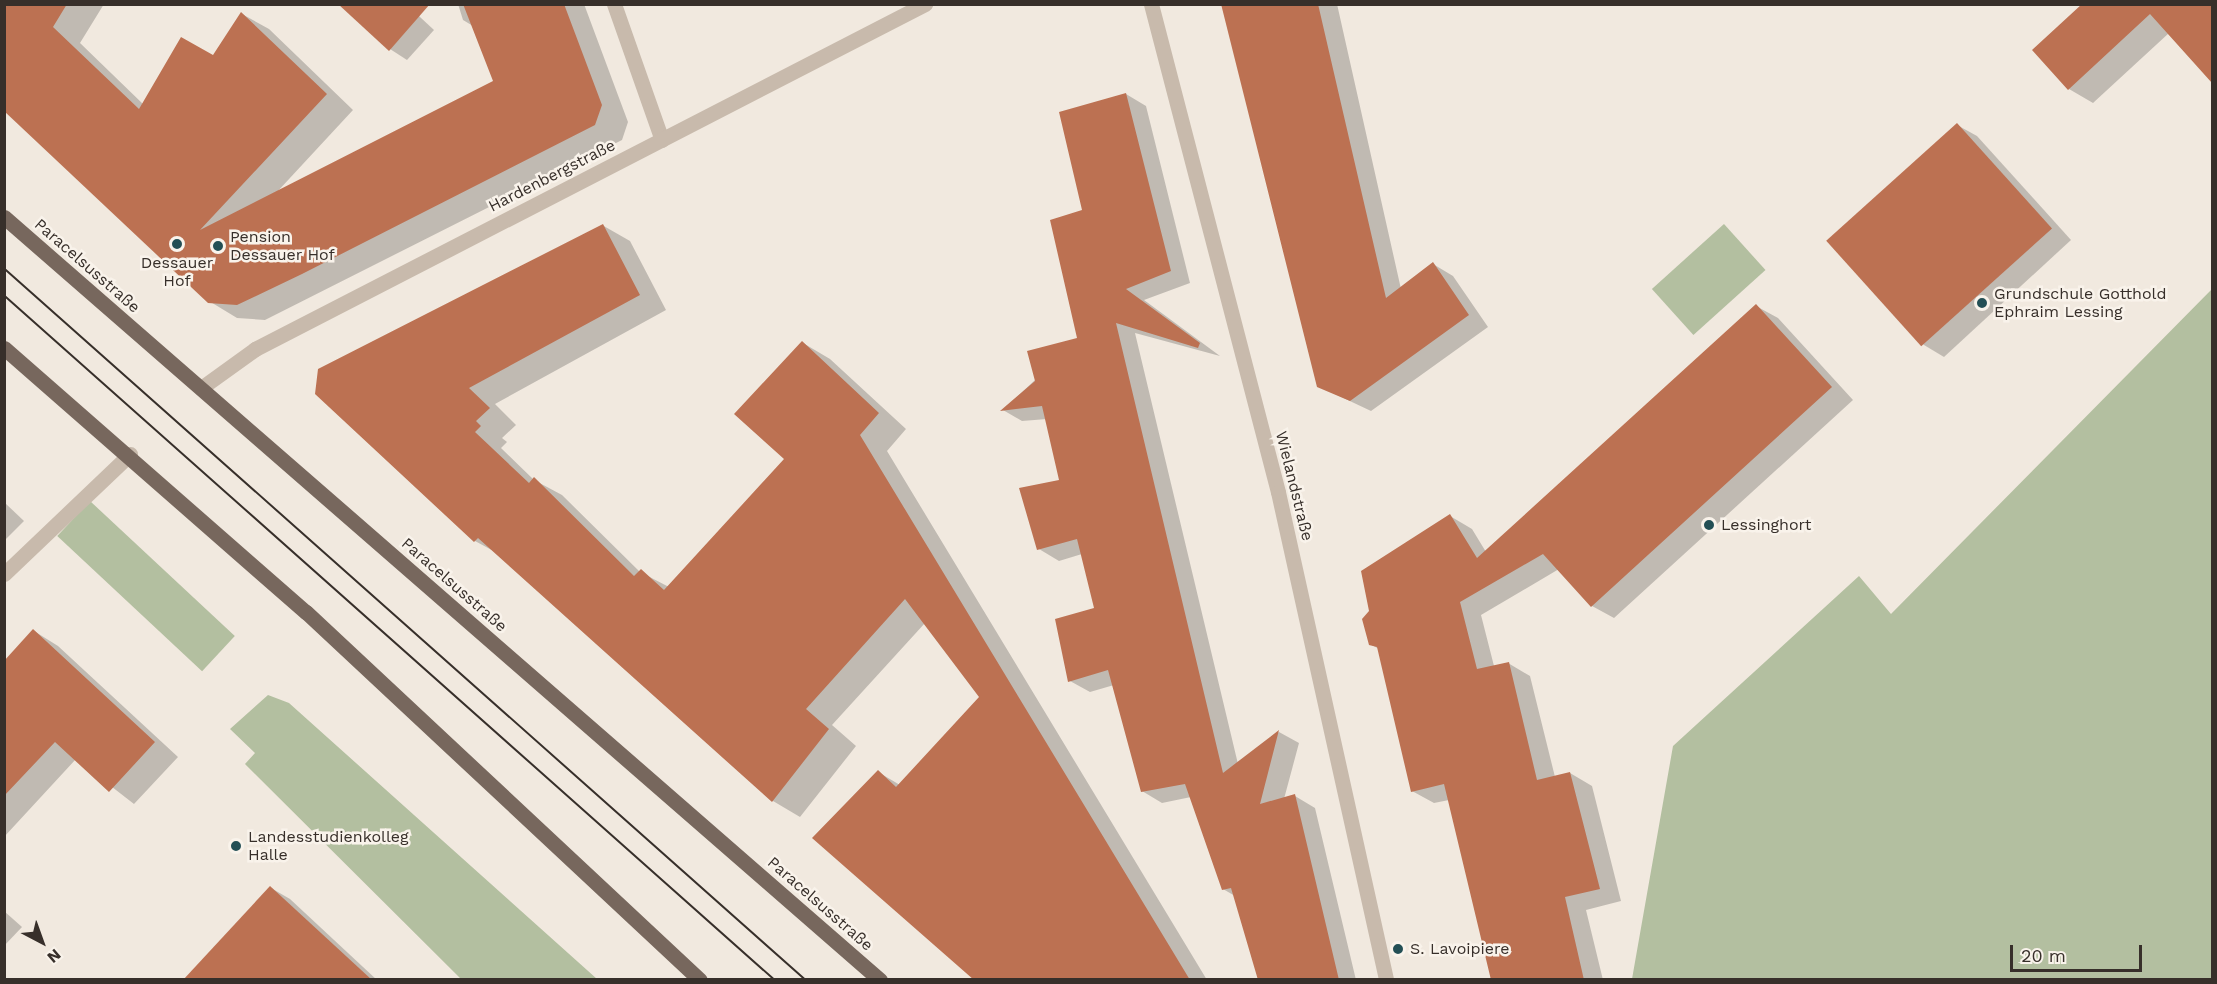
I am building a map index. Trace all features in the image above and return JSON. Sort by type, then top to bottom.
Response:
[{"type":"main road","name":"Paracelsusstraße","points":[[4,217],[880,980]]},
{"type":"main road","points":[[4,348],[130,454],[700,980]]},
{"type":"street","points":[[614,4],[662,140]]},
{"type":"street","name":"Hardenbergstraße","points":[[201,388],[255,348],[925,4]]},
{"type":"street","name":"Wielandstraße","points":[[1151,4],[1278,492],[1386,980]]},
{"type":"street","points":[[4,574],[130,454]]},
{"type":"green space","points":[[1724,224],[1765,270],[1693,335],[1652,289]]},
{"type":"green space","points":[[2212,289],[2212,979],[1632,979],[1673,746],[1859,576],[1891,614]]},
{"type":"green space","points":[[90,501],[235,636],[202,671],[57,536]]},
{"type":"green space","points":[[268,695],[289,703],[597,979],[461,979],[245,764],[255,753],[230,729]]},
{"type":"building","points":[[4,4],[67,4],[53,27],[139,109],[181,37],[213,55],[241,12],[327,94],[200,230],[493,81],[463,4],[564,4],[602,105],[595,125],[302,274],[237,305],[208,303],[4,111]]},
{"type":"building","points":[[338,4],[430,4],[389,51]]},
{"type":"building","points":[[1221,4],[1318,4],[1386,298],[1433,262],[1469,315],[1350,401],[1317,387]]},
{"type":"building","points":[[2082,4],[2212,4],[2212,83],[2150,14],[2068,90],[2032,50]]},
{"type":"building","points":[[1126,93],[1171,271],[1126,289],[1200,343],[1198,348],[1116,323],[1223,773],[1279,730],[1260,804],[1295,794],[1339,980],[1258,980],[1231,888],[1222,890],[1185,784],[1141,792],[1108,670],[1068,682],[1055,619],[1094,608],[1077,539],[1037,550],[1019,488],[1059,480],[1042,406],[1000,411],[1035,381],[1027,351],[1077,338],[1050,220],[1082,210],[1059,112]]},
{"type":"building","points":[[1957,123],[2052,229],[1921,346],[1826,241]]},
{"type":"building","points":[[603,224],[640,295],[469,388],[490,408],[476,421],[481,426],[475,432],[529,483],[534,477],[634,576],[641,569],[664,590],[784,459],[734,414],[802,341],[879,413],[860,435],[1190,980],[974,980],[812,838],[878,770],[896,787],[979,697],[905,599],[806,709],[829,729],[772,802],[478,538],[474,542],[315,394],[318,369]]},
{"type":"building","points":[[1756,304],[1832,387],[1591,607],[1543,554],[1460,602],[1477,669],[1509,662],[1537,780],[1570,772],[1600,889],[1565,897],[1584,980],[1491,980],[1444,784],[1411,792],[1377,647],[1369,645],[1362,619],[1369,611],[1361,571],[1450,514],[1477,558]]},
{"type":"building","points":[[33,629],[155,742],[109,792],[55,742],[4,796],[4,661]]},
{"type":"building","points":[[270,886],[372,980],[183,980]]},
{"type":"tram line","points":[[4,268],[806,980]]},
{"type":"tram line","points":[[4,295],[775,980]]},
{"type":"place","name":"Dessauer Hof","points":[[177,244]]},
{"type":"place","name":"Pension Dessauer Hof","points":[[218,246]]},
{"type":"place","name":"Grundschule Gotthold Ephraim Lessing","points":[[1982,303]]},
{"type":"place","name":"Lessinghort","points":[[1709,525]]},
{"type":"place","name":"Landesstudienkolleg Halle","points":[[236,846]]},
{"type":"place","name":"S. Lavoipiere","points":[[1398,949]]}]
